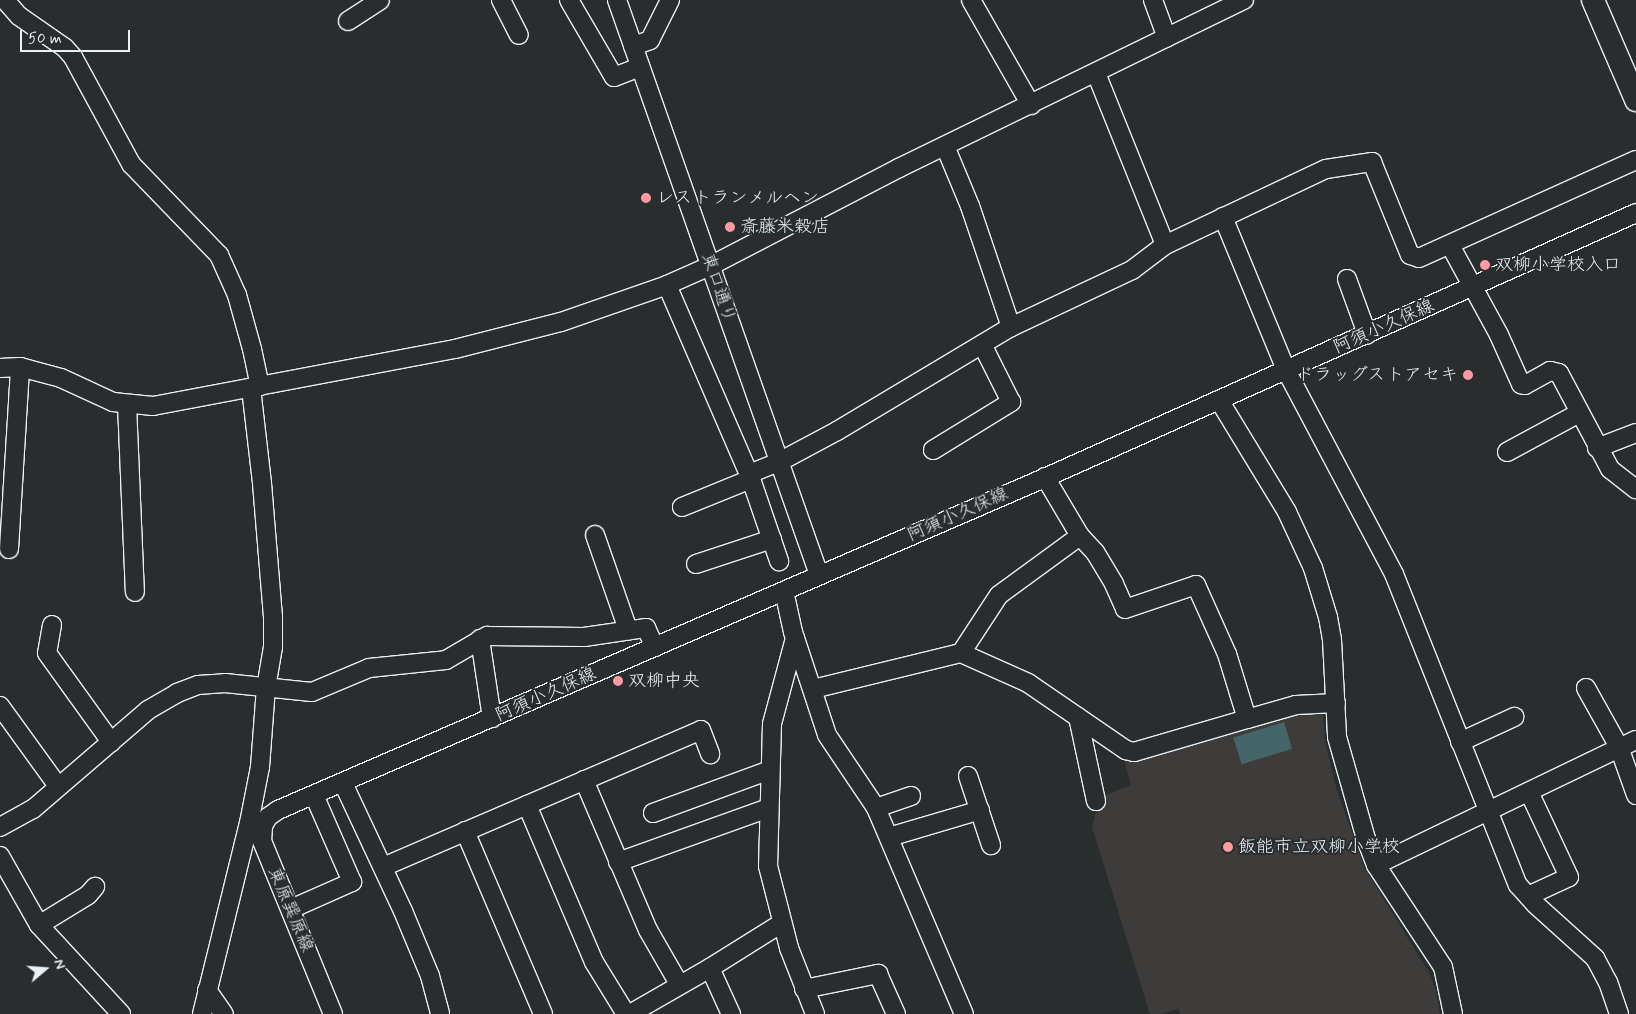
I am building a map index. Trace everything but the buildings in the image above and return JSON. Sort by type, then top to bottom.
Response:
[{"type":"main road","points":[[1593,0],[1636,100]]},
{"type":"street","points":[[5,0],[19,16],[69,52],[131,164],[219,255],[237,296],[252,349],[273,617],[273,648],[266,688],[260,768],[249,823],[202,1014]]},
{"type":"street","points":[[348,20],[380,0]]},
{"type":"street","points":[[501,0],[519,35]]},
{"type":"street","points":[[569,0],[614,77],[640,67]]},
{"type":"street","name":"東口通り","points":[[616,0],[819,575]]},
{"type":"street","points":[[633,46],[650,40],[670,0]]},
{"type":"street","points":[[971,0],[1031,105]]},
{"type":"street","points":[[1153,0],[1167,38]]},
{"type":"street","points":[[0,368],[20,368],[61,378],[98,396],[127,404],[154,406],[464,347],[561,322],[667,285],[710,266],[945,146],[1244,0]]},
{"type":"street","points":[[1096,73],[1165,244]]},
{"type":"street","points":[[945,146],[970,206],[1011,327]]},
{"type":"street","points":[[682,507],[780,462],[837,431],[1011,327],[1132,270],[1165,244],[1326,169],[1372,162],[1410,255],[1419,258],[1636,160]]},
{"type":"street","name":"阿須小久保線","points":[[278,810],[1045,477],[1636,213]]},
{"type":"street","points":[[1224,217],[1286,370],[1394,574],[1518,885],[1595,958],[1608,982],[1619,1014]]},
{"type":"street","points":[[1450,245],[1499,336],[1521,384],[1525,385],[1555,371],[1559,373],[1597,448],[1610,469],[1636,488]]},
{"type":"street","points":[[1347,279],[1367,334]]},
{"type":"street","points":[[667,285],[750,476],[779,561]]},
{"type":"street","points":[[933,450],[1011,402],[982,346]]},
{"type":"street","points":[[9,549],[6,489],[20,368]]},
{"type":"street","points":[[1219,400],[1287,512],[1313,568],[1328,617],[1332,640],[1337,737],[1349,785],[1376,865],[1442,967],[1453,1014]]},
{"type":"street","points":[[127,404],[135,592]]},
{"type":"street","points":[[1507,452],[1579,413]]},
{"type":"street","points":[[1597,448],[1636,433]]},
{"type":"street","points":[[1045,477],[1080,536],[1095,552],[1114,584],[1125,609],[1196,585],[1227,654],[1247,719]]},
{"type":"street","points":[[595,535],[628,630]]},
{"type":"street","points":[[961,653],[999,594],[1080,536]]},
{"type":"street","points":[[696,564],[772,539]]},
{"type":"street","points":[[784,591],[795,638],[827,735],[876,808],[964,1014]]},
{"type":"street","points":[[52,625],[47,653],[111,742]]},
{"type":"street","points":[[0,827],[33,809],[148,710],[177,693],[198,685],[225,683],[312,692],[369,668],[446,660],[487,636],[584,637],[646,628],[654,647]]},
{"type":"street","points":[[795,638],[772,724],[768,866],[782,923],[804,989],[815,1014]]},
{"type":"street","points":[[480,639],[492,718]]},
{"type":"street","points":[[813,688],[961,653],[1028,683],[1126,750],[1134,752],[1296,705],[1336,703]]},
{"type":"street","points":[[1586,688],[1620,747],[1636,795]]},
{"type":"street","points":[[0,706],[58,786]]},
{"type":"street","points":[[1460,742],[1514,717]]},
{"type":"street","points":[[1078,718],[1096,801]]},
{"type":"street","points":[[383,867],[702,730],[710,754]]},
{"type":"street","points":[[1376,865],[1636,740]]},
{"type":"street","points":[[653,813],[770,770]]},
{"type":"street","points":[[968,776],[991,845]]},
{"type":"street","points":[[584,780],[648,930],[679,984]]},
{"type":"street","points":[[343,783],[383,867],[430,976],[440,1014]]},
{"type":"street","points":[[1528,896],[1569,877],[1529,792]]},
{"type":"street","points":[[291,909],[352,882],[314,795]]},
{"type":"street","points":[[876,808],[911,796]]},
{"type":"street","points":[[526,804],[594,962],[626,1014]]},
{"type":"street","points":[[618,862],[769,808]]},
{"type":"street","name":"東原巽原線","points":[[278,810],[268,816],[263,826],[262,841],[333,1014]]},
{"type":"street","points":[[889,837],[980,810]]},
{"type":"street","points":[[466,831],[543,1014]]},
{"type":"street","points":[[0,856],[39,925],[121,1014]]},
{"type":"street","points":[[39,925],[88,895],[95,887]]},
{"type":"street","points":[[630,1014],[679,984],[710,968],[782,923]]},
{"type":"street","points":[[710,968],[731,1014]]},
{"type":"street","points":[[804,989],[878,974],[896,1014]]},
{"type":"street","points":[[207,990],[224,1014]]},
{"type":"shaded area","name":"飯能市立双柳小学校","points":[[1319,709],[1323,714],[1325,741],[1336,787],[1364,867],[1430,974],[1436,991],[1440,1014],[1180,1014],[1178,1009],[1162,1014],[1150,1014],[1092,827],[1100,797],[1131,785],[1124,759],[1297,710]]},
{"type":"water","points":[[1284,722],[1292,749],[1242,764],[1233,737]]},
{"type":"place","name":"レストランメルヘン","points":[[646,198]]},
{"type":"place","name":"斎藤米穀店","points":[[730,227]]},
{"type":"place","name":"双柳小学校入口","points":[[1485,265]]},
{"type":"place","name":"ドラッグストアセキ","points":[[1468,375]]},
{"type":"place","name":"双柳中央","points":[[618,681]]},
{"type":"place","name":"飯能市立双柳小学校","points":[[1228,847]]}]
